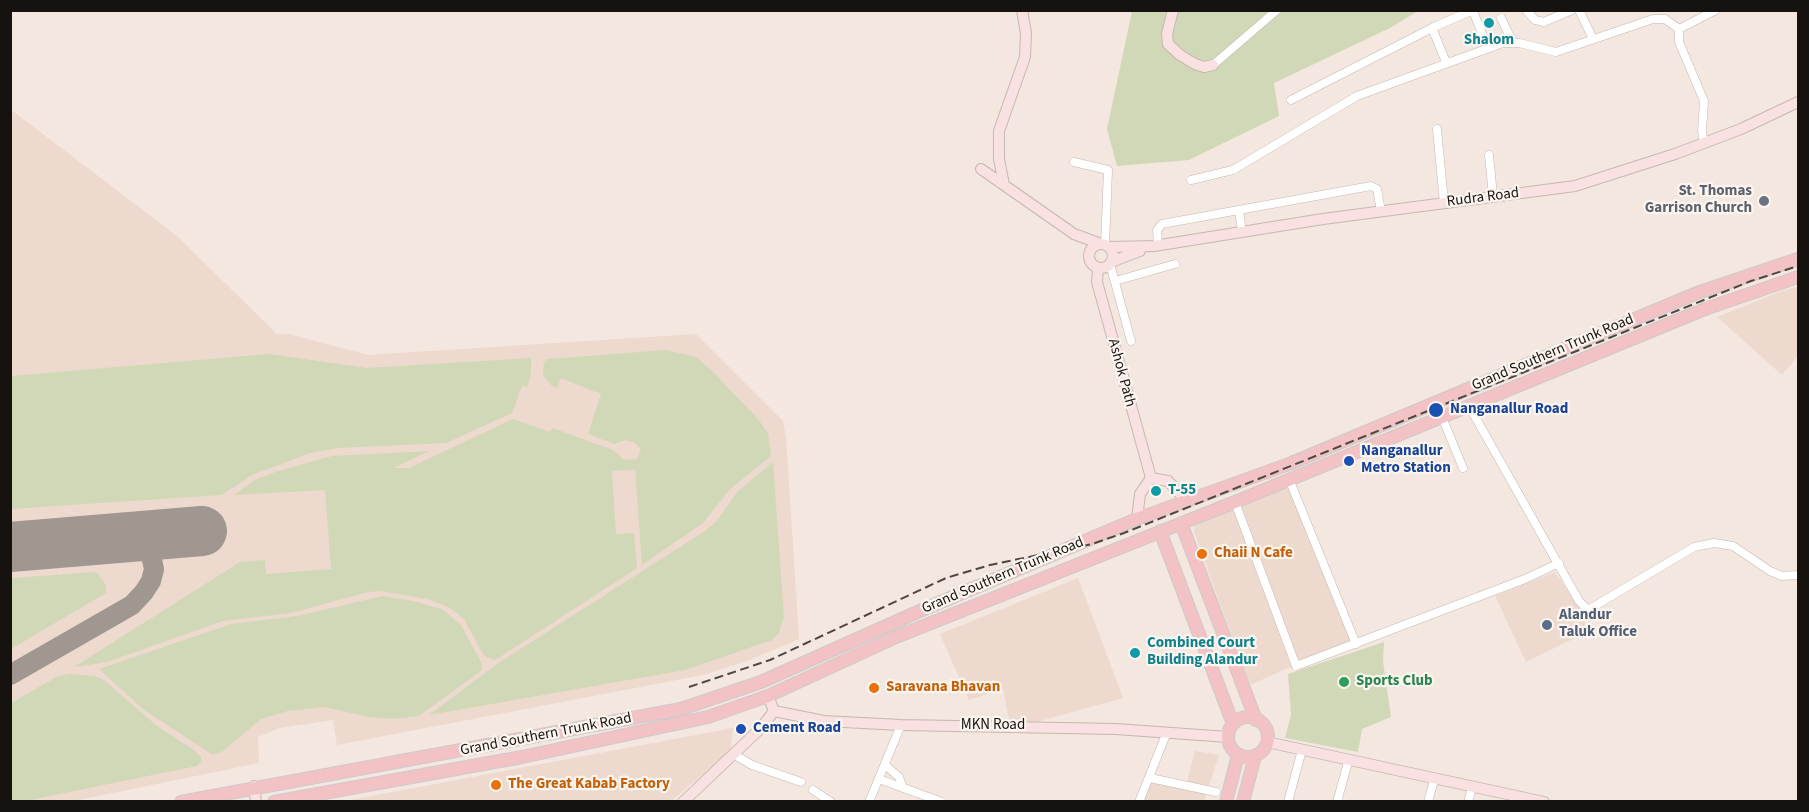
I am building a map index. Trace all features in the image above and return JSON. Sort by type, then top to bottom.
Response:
[{"type":"main road","name":"Grand Southern Trunk Road","points":[[181,801],[681,709],[761,682],[922,610],[1137,519],[1290,464],[1726,283],[1798,259]]},
{"type":"main road","name":"Grand Southern Trunk Road","points":[[274,801],[522,757],[687,723],[768,696],[896,637],[1733,299],[1798,277]]},
{"type":"main road","points":[[1726,283],[1733,299]]},
{"type":"main road","points":[[1181,523],[1256,720],[1266,731],[1267,742],[1255,756],[1243,801]]},
{"type":"main road","points":[[1160,531],[1233,724]]},
{"type":"main road","points":[[761,682],[768,696]]},
{"type":"main road","points":[[681,709],[687,723]]},
{"type":"main road","points":[[1255,756],[1238,754],[1232,749],[1228,737],[1233,724],[1240,719],[1256,720]]},
{"type":"main road","points":[[1226,801],[1238,754]]},
{"type":"street","points":[[1004,185],[999,159],[999,131],[1024,57],[1026,33],[1022,10]]},
{"type":"street","points":[[1173,10],[1167,34],[1168,44],[1180,55],[1204,67],[1213,65],[1277,10]]},
{"type":"street","points":[[1526,10],[1535,20],[1544,22],[1572,10]]},
{"type":"street","points":[[1579,10],[1593,39]]},
{"type":"street","points":[[1679,29],[1704,13],[1716,10]]},
{"type":"street","points":[[1291,100],[1432,27],[1473,11],[1488,48]]},
{"type":"street","points":[[1501,18],[1514,43]]},
{"type":"street","points":[[1191,180],[1233,170],[1357,96],[1488,48],[1514,43],[1556,52],[1653,19],[1665,19],[1679,29]]},
{"type":"street","points":[[1432,27],[1446,62]]},
{"type":"street","points":[[1679,29],[1679,42],[1704,101],[1702,131],[1704,143]]},
{"type":"street","name":"Rudra Road","points":[[1105,245],[1156,246],[1593,181],[1704,143],[1798,102]]},
{"type":"street","points":[[1437,129],[1444,203]]},
{"type":"street","points":[[1489,155],[1493,196]]},
{"type":"street","points":[[1074,162],[1108,170],[1105,245]]},
{"type":"street","points":[[981,169],[1074,234],[1085,245],[1089,262],[1098,268],[1111,263]]},
{"type":"street","points":[[1156,246],[1157,230],[1162,224],[1371,186],[1377,189],[1381,211]]},
{"type":"street","points":[[1239,210],[1242,232]]},
{"type":"street","points":[[1074,234],[1105,245],[1112,252],[1111,263],[1115,282],[1131,341]]},
{"type":"street","points":[[1088,254],[1092,247],[1105,245]]},
{"type":"street","name":"Rudra Road","points":[[1111,263],[1156,246]]},
{"type":"street","points":[[1115,282],[1175,264]]},
{"type":"street","name":"Ashok Path","points":[[1098,268],[1096,282],[1150,478]]},
{"type":"street","points":[[1469,406],[1579,601],[1588,610],[1694,547],[1714,543],[1733,546],[1770,571],[1782,576],[1798,575]]},
{"type":"street","points":[[1442,417],[1462,468]]},
{"type":"street","points":[[1137,519],[1140,494],[1150,478],[1168,481],[1186,500]]},
{"type":"street","points":[[1289,479],[1356,644]]},
{"type":"street","points":[[1235,502],[1296,666],[1524,579],[1559,563]]},
{"type":"street","points":[[683,801],[774,711],[768,696]]},
{"type":"street","name":"MKN Road","points":[[774,711],[824,722],[901,726],[1023,726],[1228,737]]},
{"type":"street","points":[[869,801],[901,726]]},
{"type":"street","points":[[1139,801],[1167,732]]},
{"type":"street","points":[[1267,742],[1434,780],[1544,801]]},
{"type":"street","points":[[1288,801],[1302,750]]},
{"type":"street","points":[[733,754],[752,765],[801,782]]},
{"type":"street","points":[[1336,801],[1349,759]]},
{"type":"street","points":[[885,765],[899,777],[903,788]]},
{"type":"street","points":[[1150,778],[1216,792]]},
{"type":"street","points":[[879,779],[942,801]]},
{"type":"street","points":[[1428,801],[1434,780]]},
{"type":"street","points":[[245,801],[249,787]]},
{"type":"street","points":[[249,787],[256,801]]},
{"type":"street","points":[[1468,801],[1472,788]]},
{"type":"street","points":[[813,790],[831,801]]},
{"type":"shaded area","points":[[10,109],[177,236],[277,334],[289,334],[368,355],[696,334],[783,421],[799,639],[747,661],[703,675],[337,745],[333,720],[279,728],[258,737],[259,763],[74,801],[11,801]]},
{"type":"shaded area","points":[[1798,287],[1798,356],[1782,375],[1717,317],[1787,289]]},
{"type":"shaded area","points":[[1292,486],[1354,639],[1250,685],[1194,532],[1195,525]]},
{"type":"shaded area","name":"Alandur Taluk Office","points":[[1555,572],[1585,617],[1585,633],[1526,662],[1495,596]]},
{"type":"shaded area","points":[[1078,578],[1123,698],[1029,724],[1010,724],[1003,689],[969,700],[940,634]]},
{"type":"shaded area","points":[[733,728],[730,752],[671,801],[339,802]]},
{"type":"shaded area","points":[[1195,751],[1219,755],[1204,801],[1142,802],[1152,780],[1186,787]]},
{"type":"green space","points":[[1132,11],[1418,11],[1390,28],[1274,83],[1279,116],[1189,160],[1117,166],[1107,129]]},
{"type":"green space","points":[[666,350],[696,357],[712,371],[758,419],[768,433],[771,456],[729,490],[703,523],[642,565],[635,470],[612,471],[616,534],[634,533],[637,568],[500,657],[494,660],[484,656],[464,619],[450,608],[428,599],[381,591],[368,592],[291,613],[223,621],[107,662],[74,667],[240,562],[265,560],[266,574],[331,569],[325,490],[234,495],[255,480],[278,471],[332,456],[429,451],[394,468],[409,468],[513,419],[550,432],[553,428],[613,450],[624,460],[637,459],[641,449],[634,442],[625,440],[614,444],[588,434],[601,394],[561,378],[557,388],[552,386],[543,375],[544,362],[547,359]]},
{"type":"green space","points":[[269,354],[367,368],[531,358],[531,371],[528,387],[522,386],[512,413],[446,443],[338,448],[310,453],[252,475],[222,495],[11,509],[11,376]]},
{"type":"green space","points":[[773,462],[784,618],[779,633],[772,640],[685,670],[429,715],[497,664],[705,531],[716,522],[737,492]]},
{"type":"green space","points":[[96,572],[106,585],[106,593],[11,649],[11,578]]},
{"type":"green space","points":[[383,596],[442,609],[461,625],[481,662],[482,670],[419,716],[392,719],[369,717],[324,707],[288,711],[261,719],[223,751],[213,755],[144,710],[99,669],[231,624],[297,616]]},
{"type":"green space","points":[[1384,642],[1383,661],[1391,717],[1362,729],[1358,752],[1285,738],[1291,715],[1288,674]]},
{"type":"green space","points":[[70,674],[95,676],[104,680],[157,726],[194,750],[201,757],[201,762],[197,766],[25,801],[11,801],[11,703],[58,676]]},
{"type":"taxiway","points":[[10,675],[132,605],[144,592],[151,581],[154,569],[151,555],[137,540],[129,537]]},
{"type":"runway","points":[[10,547],[202,531]]},
{"type":"railway","points":[[689,687],[770,660],[946,578],[990,565],[1092,544],[1124,533],[1751,281],[1798,266]]},
{"type":"place","name":"Shalom","points":[[1489,23]]},
{"type":"place","name":"St. Thomas Garrison Church","points":[[1764,201]]},
{"type":"place","name":"Nanganallur Road","points":[[1436,410]]},
{"type":"place","name":"Nanganallur Metro Station","points":[[1349,461]]},
{"type":"place","name":"T-55","points":[[1156,491]]},
{"type":"place","name":"Chaii N Cafe","points":[[1202,554]]},
{"type":"place","name":"Alandur Taluk Office","points":[[1547,625]]},
{"type":"place","name":"Combined Court Building Alandur","points":[[1135,653]]},
{"type":"place","name":"Sports Club","points":[[1344,682]]},
{"type":"place","name":"Saravana Bhavan","points":[[874,688]]},
{"type":"place","name":"Cement Road","points":[[741,729]]},
{"type":"place","name":"The Great Kabab Factory","points":[[496,785]]}]
